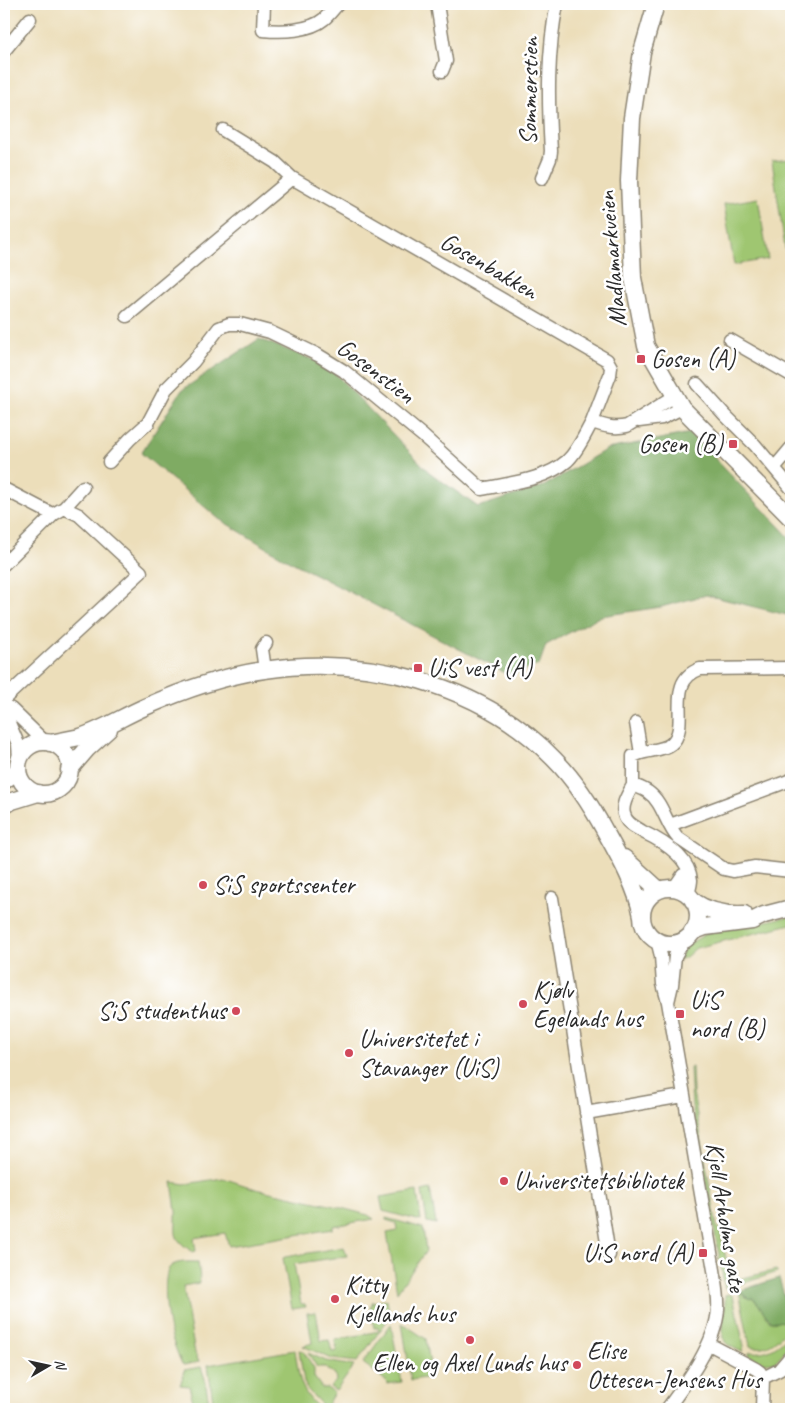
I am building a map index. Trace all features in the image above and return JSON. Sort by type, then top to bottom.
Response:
[{"type":"main road","name":"Madlamarkveien","points":[[656,4],[642,52],[632,118],[629,182],[633,278],[646,346],[679,402],[791,518]]},
{"type":"main road","points":[[4,781],[18,765],[27,748],[34,744],[81,736],[146,706],[204,684],[265,670],[307,666],[384,672],[440,688],[489,709],[530,737],[565,771],[592,808],[616,850],[637,894],[646,930],[657,940],[672,943],[705,927],[752,921],[764,915],[791,908]]},
{"type":"main road","points":[[69,770],[87,749],[122,718]]},
{"type":"main road","points":[[18,765],[20,778],[30,790],[46,794],[55,792],[67,779],[69,761],[65,753],[58,747],[48,743]]},
{"type":"main road","points":[[4,806],[12,801],[38,793]]},
{"type":"main road","points":[[616,850],[636,871],[706,909],[722,913],[764,915]]},
{"type":"main road","points":[[642,916],[646,900],[652,894],[679,894]]},
{"type":"main road","points":[[679,894],[697,916],[689,935]]},
{"type":"street","points":[[264,4],[263,30],[281,31],[315,25],[323,21],[338,4]]},
{"type":"street","points":[[437,4],[446,61],[442,71]]},
{"type":"street","name":"Sommerstien","points":[[542,178],[550,159],[551,151],[549,80],[551,38],[557,4]]},
{"type":"street","points":[[4,51],[30,19]]},
{"type":"street","name":"Gosenbakken","points":[[223,130],[275,162],[292,178],[607,360],[611,367],[610,375],[592,422]]},
{"type":"street","points":[[127,316],[292,178]]},
{"type":"street","name":"Gosenstien","points":[[109,462],[148,423],[172,382],[193,362],[219,328],[229,324],[240,324],[270,332],[318,355],[344,371],[423,436],[482,490],[526,479],[560,466],[571,456],[592,422]]},
{"type":"street","points":[[730,340],[791,375]]},
{"type":"street","points":[[698,384],[776,467],[791,488]]},
{"type":"street","points":[[592,422],[618,428],[679,402]]},
{"type":"street","points":[[776,467],[791,448]]},
{"type":"street","points":[[4,564],[83,486]]},
{"type":"street","points":[[4,489],[50,513],[72,511],[141,572],[4,699]]},
{"type":"street","points":[[265,670],[262,649],[266,643]]},
{"type":"street","points":[[679,894],[691,880],[686,863],[650,835],[632,825],[626,820],[623,813],[633,785],[633,756],[665,747],[675,739],[678,732],[684,680],[693,672],[700,669],[791,668]]},
{"type":"street","points":[[4,705],[48,743]]},
{"type":"street","points":[[4,711],[18,744],[18,765]]},
{"type":"street","points":[[636,723],[641,753]]},
{"type":"street","points":[[670,826],[791,780]]},
{"type":"street","points":[[633,785],[648,792],[656,800],[678,838],[724,869],[733,871],[755,867],[791,871]]},
{"type":"street","points":[[552,898],[609,1255]]},
{"type":"street","points":[[668,1002],[675,956],[677,950],[689,935]]},
{"type":"street","name":"Kjell Arholms gate","points":[[657,940],[662,956],[663,984],[668,1002],[718,1294],[717,1321],[710,1344],[667,1409]]},
{"type":"street","points":[[586,1113],[683,1096]]},
{"type":"street","points":[[710,1344],[756,1368],[760,1372],[763,1378],[762,1409]]},
{"type":"street","points":[[763,1378],[779,1370],[791,1356]]},
{"type":"green space","points":[[791,159],[791,281],[790,281],[772,161]]},
{"type":"green space","points":[[758,198],[768,259],[734,265],[724,204]]},
{"type":"green space","points":[[259,339],[327,365],[429,472],[478,507],[544,486],[607,449],[691,433],[791,539],[791,616],[706,595],[661,607],[601,616],[546,645],[539,665],[509,675],[284,558],[219,519],[141,453],[182,390]]},
{"type":"green space","points":[[791,916],[791,924],[696,948],[686,957],[679,960],[689,944],[707,933]]},
{"type":"green space","points":[[690,1067],[692,1067],[693,1092],[717,1227],[720,1231],[731,1281],[776,1270],[778,1272],[725,1289],[692,1107]]},
{"type":"green space","points":[[223,1178],[256,1189],[368,1215],[374,1219],[333,1226],[333,1229],[229,1246],[225,1233],[194,1238],[196,1251],[193,1252],[181,1243],[176,1235],[176,1211],[172,1182],[185,1184]]},
{"type":"green space","points":[[430,1189],[436,1224],[427,1222],[422,1191]]},
{"type":"green space","points":[[417,1191],[421,1221],[383,1211],[380,1197]]},
{"type":"green space","points":[[386,1218],[423,1228],[426,1251],[397,1292],[387,1233],[397,1231],[396,1223],[386,1220]]},
{"type":"green space","points":[[344,1247],[347,1256],[294,1264],[301,1304],[305,1304],[306,1307],[292,1309],[283,1258]]},
{"type":"green space","points":[[198,1262],[199,1283],[183,1286],[195,1353],[199,1362],[184,1365],[171,1335],[166,1307],[166,1278],[168,1270],[174,1264]]},
{"type":"green space","points":[[779,1278],[791,1322],[772,1321],[766,1316],[755,1300],[749,1299],[739,1291]]},
{"type":"green space","points":[[739,1291],[745,1297],[754,1299],[769,1320],[791,1322],[791,1325],[774,1342],[763,1347],[750,1346]]},
{"type":"green space","points":[[725,1295],[733,1296],[744,1346],[742,1352],[725,1342],[724,1338]]},
{"type":"green space","points":[[387,1300],[390,1317],[357,1362],[332,1359],[303,1346],[312,1343],[307,1313],[316,1312],[321,1341],[329,1340],[332,1352],[337,1351],[335,1340],[379,1331],[378,1328],[374,1328],[370,1306],[372,1302]]},
{"type":"green space","points":[[402,1323],[426,1339],[432,1377],[411,1380]]},
{"type":"green space","points":[[391,1324],[402,1382],[387,1384],[386,1381],[363,1363]]},
{"type":"green space","points":[[791,1333],[791,1344],[775,1362],[763,1363],[748,1355],[750,1352],[763,1352],[773,1348]]},
{"type":"green space","points":[[295,1350],[301,1382],[308,1396],[320,1409],[214,1409],[208,1365]]},
{"type":"green space","points":[[299,1350],[303,1351],[314,1368],[314,1377],[322,1388],[327,1388],[334,1393],[325,1408],[307,1389],[304,1382]]},
{"type":"green space","points":[[308,1353],[326,1361],[354,1366],[336,1391],[330,1387],[336,1381],[335,1374],[325,1367],[317,1367]]},
{"type":"green space","points":[[201,1367],[210,1409],[195,1409],[189,1386],[180,1385],[184,1370]]},
{"type":"place","name":"Gosen (A)","points":[[641,359]]},
{"type":"place","name":"Gosen (B)","points":[[733,444]]},
{"type":"place","name":"UiS vest (A)","points":[[418,668]]},
{"type":"place","name":"SiS sportssenter","points":[[203,885]]},
{"type":"place","name":"Kjølv Egelands hus","points":[[523,1004]]},
{"type":"place","name":"SiS studenthus","points":[[236,1011]]},
{"type":"place","name":"UiS nord (B)","points":[[680,1014]]},
{"type":"place","name":"Universitetet i Stavanger (UiS)","points":[[349,1053]]},
{"type":"place","name":"Universitetsbibliotek","points":[[504,1181]]},
{"type":"place","name":"UiS nord (A)","points":[[703,1253]]},
{"type":"place","name":"Kitty Kjellands hus","points":[[335,1299]]},
{"type":"place","name":"Ellen og Axel Lunds hus","points":[[470,1340]]},
{"type":"place","name":"Elise Ottesen-Jensens Hus","points":[[577,1365]]}]
